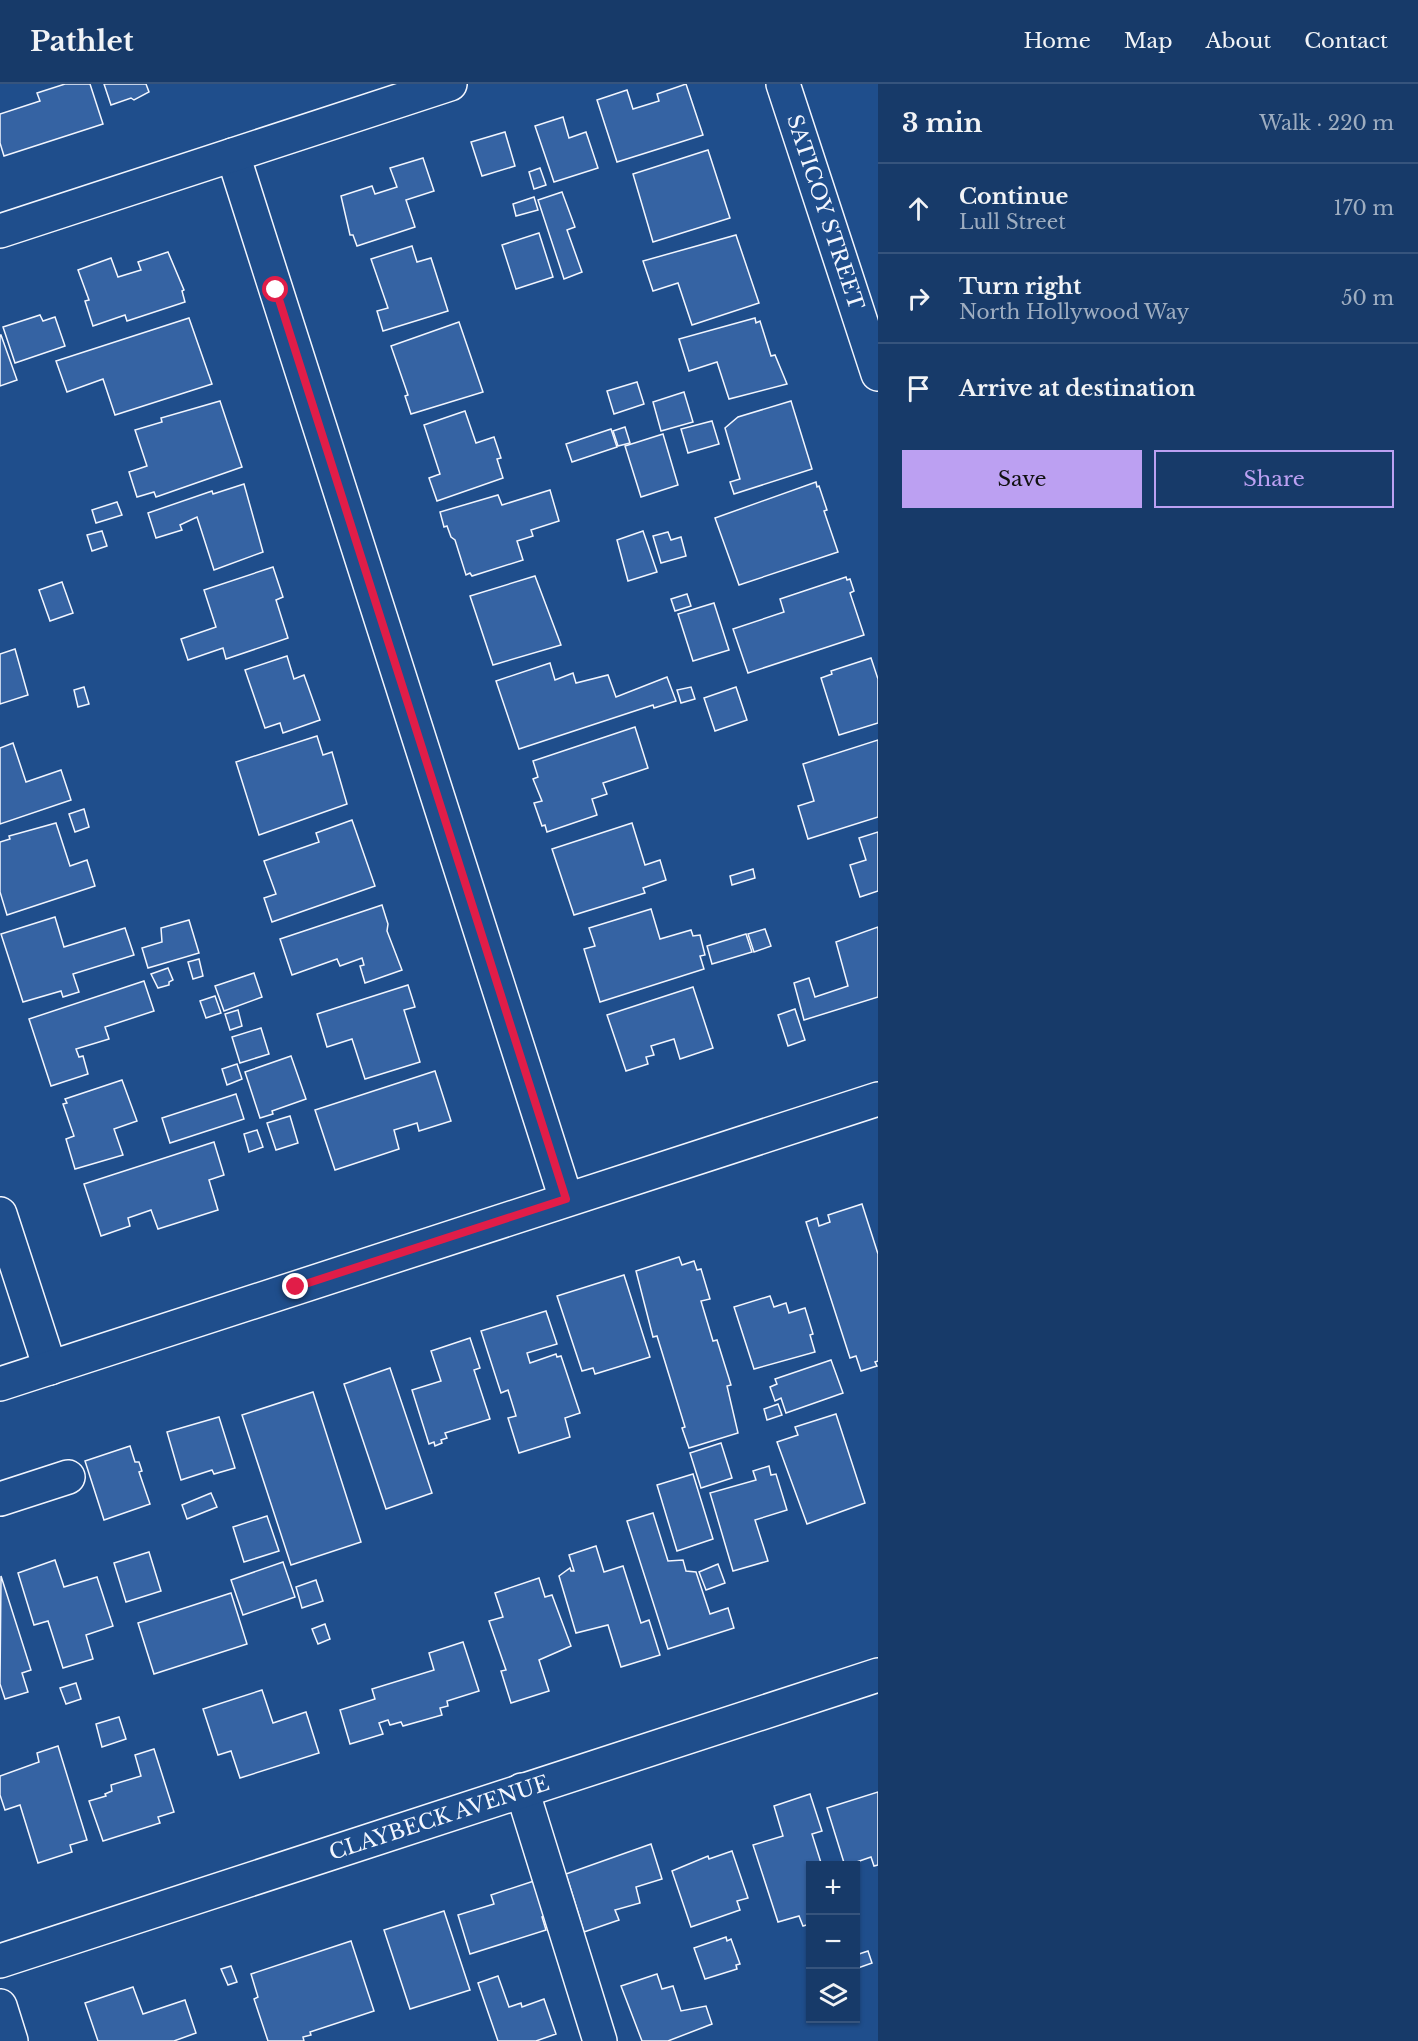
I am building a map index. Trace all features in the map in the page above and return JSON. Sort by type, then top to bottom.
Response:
[{"type":"street","points":[[0,231],[450,84]]},
{"type":"street","name":"SATICOY STREET","points":[[783,84],[878,374]]},
{"type":"street","points":[[233,155],[566,1199]]},
{"type":"street","points":[[0,1384],[878,1099]]},
{"type":"street","points":[[0,1214],[50,1368]]},
{"type":"street","points":[[0,1499],[68,1477]]},
{"type":"street","name":"CLAYBECK AVENUE","points":[[0,1960],[878,1675]]},
{"type":"street","points":[[522,1790],[600,2041]]},
{"type":"street","points":[[0,2006],[11,2041]]},
{"type":"building","points":[[65,84],[90,84],[103,124],[4,156],[0,143],[0,114],[40,101],[37,93]]},
{"type":"building","points":[[104,84],[146,84],[149,92],[134,100],[131,98],[111,105]]},
{"type":"building","points":[[686,84],[703,135],[617,162],[597,100],[627,90],[633,109],[659,101],[657,94]]},
{"type":"building","points":[[563,117],[569,138],[586,132],[598,168],[554,182],[535,126]]},
{"type":"building","points":[[505,132],[515,166],[482,176],[471,142]]},
{"type":"building","points":[[708,150],[730,218],[653,242],[633,174]]},
{"type":"building","points":[[423,158],[434,191],[406,200],[415,227],[357,246],[353,235],[350,235],[341,196],[372,186],[375,194],[397,187],[390,168]]},
{"type":"building","points":[[540,168],[546,185],[534,189],[529,172]]},
{"type":"building","points":[[562,192],[575,227],[567,230],[582,272],[564,279],[538,200]]},
{"type":"building","points":[[534,197],[538,210],[516,216],[513,204]]},
{"type":"building","points":[[539,233],[553,277],[516,289],[502,245]]},
{"type":"building","points":[[736,235],[759,303],[692,325],[678,283],[653,291],[643,261]]},
{"type":"building","points":[[412,246],[417,262],[431,258],[448,311],[383,331],[377,311],[388,308],[371,259]]},
{"type":"building","points":[[168,252],[184,290],[182,291],[185,302],[127,321],[125,315],[93,326],[85,301],[89,300],[78,270],[111,258],[118,277],[141,270],[138,262]]},
{"type":"building","points":[[40,315],[43,321],[55,317],[65,346],[15,363],[3,327]]},
{"type":"building","points":[[189,318],[212,384],[115,415],[103,379],[67,392],[56,361]]},
{"type":"building","points":[[755,318],[756,323],[760,321],[771,356],[775,355],[787,384],[729,399],[717,362],[689,371],[679,339]]},
{"type":"building","points":[[459,322],[483,392],[411,414],[405,396],[408,395],[391,346]]},
{"type":"building","points":[[0,335],[17,380],[0,386]]},
{"type":"building","points":[[637,382],[644,404],[614,414],[607,391]]},
{"type":"building","points":[[684,392],[693,422],[661,431],[653,402]]},
{"type":"building","points":[[220,401],[242,467],[156,497],[154,492],[137,497],[129,472],[147,466],[135,430],[162,422],[161,418]]},
{"type":"building","points":[[791,401],[812,469],[734,494],[730,482],[740,479],[725,428],[738,417]]},
{"type":"building","points":[[465,411],[476,443],[494,437],[501,458],[497,459],[503,478],[437,501],[429,478],[440,474],[424,425]]},
{"type":"building","points":[[712,421],[719,444],[688,453],[681,429]]},
{"type":"building","points":[[625,427],[630,443],[618,446],[613,431]]},
{"type":"building","points":[[611,429],[617,447],[572,462],[566,444]]},
{"type":"building","points":[[663,434],[678,485],[641,497],[625,446]]},
{"type":"building","points":[[816,482],[827,510],[824,511],[838,552],[739,585],[715,518]]},
{"type":"building","points":[[244,484],[263,552],[214,570],[197,517],[180,525],[182,530],[156,538],[148,513],[212,491],[213,494]]},
{"type":"building","points":[[550,490],[559,521],[531,530],[533,536],[517,541],[523,560],[472,576],[470,573],[466,575],[455,540],[451,537],[447,526],[444,527],[440,512],[498,495],[502,505]]},
{"type":"building","points":[[117,502],[122,515],[96,523],[92,510]]},
{"type":"building","points":[[102,531],[107,546],[92,551],[87,535]]},
{"type":"building","points":[[643,531],[657,572],[628,581],[617,540]]},
{"type":"building","points":[[668,532],[671,540],[681,537],[686,556],[661,563],[653,536]]},
{"type":"building","points":[[273,567],[283,597],[276,600],[288,638],[226,659],[223,648],[188,660],[181,639],[216,627],[204,590]]},
{"type":"building","points":[[535,576],[561,645],[493,665],[470,596]]},
{"type":"building","points":[[846,577],[847,580],[850,579],[854,591],[850,593],[864,635],[748,673],[733,629],[784,612],[780,599]]},
{"type":"building","points":[[62,582],[73,613],[50,621],[39,590]]},
{"type":"building","points":[[687,594],[691,606],[675,611],[671,599]]},
{"type":"building","points":[[714,603],[729,650],[693,661],[678,614]]},
{"type":"building","points":[[15,649],[28,695],[0,704],[0,654]]},
{"type":"building","points":[[287,656],[294,679],[304,675],[320,720],[283,733],[280,723],[265,728],[245,670]]},
{"type":"building","points":[[871,658],[878,679],[878,723],[839,735],[821,678],[832,674],[831,671]]},
{"type":"building","points":[[550,663],[555,680],[573,673],[576,683],[608,675],[616,697],[667,677],[676,701],[654,708],[653,705],[519,749],[496,681]]},
{"type":"building","points":[[84,687],[89,704],[78,707],[74,690]]},
{"type":"building","points":[[691,687],[695,699],[681,703],[677,690]]},
{"type":"building","points":[[736,687],[747,720],[715,731],[704,698]]},
{"type":"building","points":[[635,727],[648,768],[603,783],[607,794],[592,799],[597,815],[547,832],[545,825],[542,826],[534,803],[542,801],[533,779],[538,777],[533,761]]},
{"type":"building","points":[[317,736],[323,755],[332,752],[347,804],[259,835],[236,762]]},
{"type":"building","points":[[878,740],[878,817],[808,839],[798,806],[814,801],[803,764]]},
{"type":"building","points":[[13,743],[26,782],[61,770],[71,800],[0,824],[0,748]]},
{"type":"building","points":[[84,809],[89,827],[75,832],[69,814]]},
{"type":"building","points":[[352,820],[375,886],[272,922],[264,898],[276,894],[264,861],[319,842],[316,833]]},
{"type":"building","points":[[56,823],[70,866],[87,860],[95,886],[7,915],[0,892],[0,842],[10,839],[9,836]]},
{"type":"building","points":[[632,823],[645,865],[660,860],[666,880],[643,888],[645,893],[574,915],[552,849]]},
{"type":"building","points":[[878,832],[878,891],[860,897],[850,865],[866,860],[859,838]]},
{"type":"building","points":[[753,869],[755,878],[732,885],[730,876]]},
{"type":"building","points":[[382,905],[388,924],[387,931],[402,970],[365,983],[360,966],[364,965],[362,958],[340,966],[337,959],[292,975],[280,939]]},
{"type":"building","points":[[651,909],[660,939],[691,930],[693,936],[700,935],[705,955],[700,956],[704,969],[600,1002],[584,949],[595,946],[589,928]]},
{"type":"building","points":[[55,917],[64,947],[125,928],[134,955],[73,974],[79,992],[63,997],[61,991],[23,1002],[1,934]]},
{"type":"building","points":[[189,920],[199,953],[148,968],[142,948],[162,942],[161,928]]},
{"type":"building","points":[[878,927],[878,997],[804,1020],[794,983],[809,978],[815,997],[848,986],[836,942]]},
{"type":"building","points":[[765,929],[771,946],[754,952],[748,934]]},
{"type":"building","points":[[746,934],[752,952],[712,964],[707,946]]},
{"type":"building","points":[[199,959],[203,976],[193,979],[188,962]]},
{"type":"building","points":[[168,968],[173,980],[169,982],[169,985],[158,988],[151,974]]},
{"type":"building","points":[[254,973],[262,997],[224,1011],[215,986]]},
{"type":"building","points":[[144,981],[154,1011],[105,1027],[109,1039],[76,1049],[79,1057],[83,1056],[88,1074],[51,1086],[29,1019]]},
{"type":"building","points":[[408,985],[415,1007],[404,1010],[420,1062],[365,1079],[352,1039],[327,1047],[317,1014]]},
{"type":"building","points":[[693,987],[713,1048],[680,1059],[674,1039],[651,1046],[654,1055],[646,1057],[648,1064],[626,1071],[607,1015]]},
{"type":"building","points":[[215,996],[221,1013],[206,1018],[200,1001]]},
{"type":"building","points":[[795,1009],[805,1040],[788,1046],[778,1015]]},
{"type":"building","points":[[238,1010],[242,1026],[230,1030],[225,1014]]},
{"type":"building","points":[[261,1028],[269,1054],[240,1063],[232,1037]]},
{"type":"building","points":[[291,1056],[306,1099],[272,1111],[273,1114],[260,1118],[245,1072]]},
{"type":"building","points":[[237,1064],[242,1079],[227,1085],[222,1069]]},
{"type":"building","points":[[435,1071],[451,1121],[419,1131],[417,1123],[394,1130],[399,1149],[335,1170],[315,1110]]},
{"type":"building","points":[[122,1080],[137,1121],[114,1129],[123,1155],[75,1169],[66,1139],[74,1136],[63,1104],[67,1103],[65,1099]]},
{"type":"building","points":[[236,1094],[244,1119],[170,1143],[162,1118]]},
{"type":"building","points":[[290,1116],[298,1143],[276,1150],[267,1123]]},
{"type":"building","points":[[257,1130],[263,1147],[249,1152],[244,1134]]},
{"type":"building","points":[[214,1142],[224,1175],[209,1180],[218,1210],[158,1229],[151,1210],[128,1218],[130,1226],[101,1236],[84,1184]]},
{"type":"building","points":[[862,1204],[878,1254],[878,1361],[875,1362],[877,1366],[861,1371],[856,1356],[850,1358],[806,1222],[817,1218],[819,1226],[830,1222],[828,1215]]},
{"type":"building","points":[[679,1257],[682,1265],[694,1261],[697,1270],[701,1269],[710,1299],[701,1301],[713,1341],[717,1340],[731,1385],[727,1386],[738,1433],[689,1448],[682,1428],[685,1427],[657,1336],[653,1337],[636,1271]]},
{"type":"building","points":[[624,1275],[650,1357],[595,1374],[593,1368],[582,1371],[557,1296]]},
{"type":"building","points":[[770,1296],[774,1307],[786,1303],[789,1313],[805,1308],[813,1334],[810,1335],[815,1352],[754,1369],[734,1307]]},
{"type":"building","points":[[546,1311],[557,1344],[527,1353],[530,1363],[556,1354],[557,1357],[561,1356],[580,1413],[565,1418],[570,1437],[519,1453],[508,1418],[516,1416],[508,1390],[501,1393],[481,1331]]},
{"type":"building","points":[[470,1338],[480,1368],[474,1370],[490,1419],[445,1433],[447,1438],[435,1446],[434,1442],[429,1444],[412,1390],[441,1381],[431,1351]]},
{"type":"building","points":[[831,1360],[843,1393],[786,1413],[781,1398],[775,1401],[770,1387],[777,1384],[775,1379]]},
{"type":"building","points":[[390,1368],[432,1493],[386,1509],[344,1384]]},
{"type":"building","points":[[313,1392],[361,1542],[291,1565],[242,1415]]},
{"type":"building","points":[[778,1404],[782,1415],[767,1420],[764,1409]]},
{"type":"building","points":[[836,1414],[865,1503],[807,1524],[777,1442],[798,1435],[795,1427]]},
{"type":"building","points":[[219,1417],[235,1468],[214,1474],[212,1470],[181,1480],[167,1432]]},
{"type":"building","points":[[721,1443],[732,1478],[701,1488],[690,1453]]},
{"type":"building","points":[[130,1446],[135,1462],[139,1462],[142,1471],[139,1472],[150,1504],[104,1520],[85,1461]]},
{"type":"building","points":[[769,1466],[771,1475],[776,1474],[787,1510],[755,1520],[768,1561],[733,1571],[710,1493],[756,1480],[753,1471]]},
{"type":"building","points":[[693,1474],[713,1539],[677,1551],[657,1485]]},
{"type":"building","points":[[211,1493],[217,1507],[187,1519],[182,1505]]},
{"type":"building","points":[[653,1513],[668,1561],[683,1560],[686,1571],[696,1572],[710,1614],[728,1608],[734,1628],[668,1649],[627,1521]]},
{"type":"building","points":[[267,1516],[279,1551],[244,1562],[233,1527]]},
{"type":"building","points":[[596,1546],[604,1572],[623,1566],[641,1623],[649,1620],[660,1655],[621,1667],[608,1625],[576,1633],[559,1576],[570,1568],[574,1571],[569,1555]]},
{"type":"building","points":[[149,1552],[161,1591],[126,1602],[114,1563]]},
{"type":"building","points":[[55,1560],[64,1587],[97,1577],[113,1626],[86,1635],[93,1659],[63,1668],[48,1621],[34,1625],[18,1573]]},
{"type":"building","points":[[283,1562],[295,1597],[243,1615],[231,1580]]},
{"type":"building","points":[[718,1564],[725,1583],[706,1590],[699,1572]]},
{"type":"building","points":[[1,1576],[31,1670],[22,1673],[28,1692],[5,1699],[0,1684]]},
{"type":"building","points":[[539,1578],[545,1597],[552,1595],[571,1646],[539,1660],[549,1691],[511,1703],[501,1671],[506,1670],[489,1621],[503,1617],[495,1593]]},
{"type":"building","points":[[316,1580],[323,1601],[302,1608],[296,1587]]},
{"type":"building","points":[[231,1593],[247,1644],[154,1674],[138,1623]]},
{"type":"building","points":[[325,1624],[330,1639],[318,1644],[312,1629]]},
{"type":"building","points":[[463,1642],[479,1691],[447,1701],[448,1706],[440,1708],[442,1715],[403,1726],[401,1722],[390,1725],[388,1720],[379,1723],[383,1734],[350,1744],[340,1710],[375,1699],[372,1689],[434,1670],[429,1653]]},
{"type":"building","points":[[76,1683],[81,1699],[66,1704],[60,1688]]},
{"type":"building","points":[[262,1690],[273,1723],[306,1712],[319,1753],[240,1778],[231,1751],[218,1755],[203,1709]]},
{"type":"building","points":[[119,1717],[126,1739],[102,1747],[96,1724]]},
{"type":"building","points":[[58,1746],[87,1840],[70,1845],[72,1852],[38,1863],[20,1805],[5,1810],[0,1795],[0,1776],[39,1762],[37,1753]]},
{"type":"building","points":[[154,1749],[174,1812],[158,1817],[160,1823],[103,1841],[89,1801],[106,1796],[105,1794],[112,1791],[111,1785],[141,1776],[135,1755]]},
{"type":"building","points":[[878,1792],[878,1865],[874,1866],[871,1857],[859,1861],[843,1861],[827,1808]]},
{"type":"building","points":[[810,1794],[822,1831],[812,1834],[820,1861],[806,1861],[806,1925],[803,1926],[799,1916],[778,1922],[753,1845],[783,1836],[774,1806]]},
{"type":"building","points":[[651,1844],[662,1879],[636,1887],[640,1903],[615,1910],[619,1920],[584,1932],[566,1874]]},
{"type":"building","points":[[732,1851],[748,1898],[737,1901],[740,1910],[691,1927],[672,1871],[708,1856],[709,1859]]},
{"type":"building","points":[[537,1880],[548,1914],[542,1917],[546,1930],[470,1954],[458,1915],[494,1904],[491,1895]]},
{"type":"building","points":[[444,1911],[470,1990],[410,2009],[384,1930]]},
{"type":"building","points":[[726,1937],[727,1941],[731,1939],[740,1964],[736,1965],[737,1969],[705,1979],[694,1948]]},
{"type":"building","points":[[351,1941],[374,2011],[310,2032],[311,2035],[303,2037],[304,2041],[268,2041],[254,1999],[258,1997],[251,1974]]},
{"type":"building","points":[[868,1951],[872,1963],[860,1967],[860,1954]]},
{"type":"building","points":[[231,1966],[237,1982],[228,1985],[221,1969]]},
{"type":"building","points":[[657,1974],[662,1989],[673,1986],[681,2011],[706,2006],[712,2024],[668,2041],[642,2041],[621,1986]]},
{"type":"building","points":[[498,1976],[509,2007],[521,2003],[522,2007],[544,1999],[556,2034],[536,2041],[498,2041],[478,1983]]},
{"type":"building","points":[[133,1987],[143,2014],[185,2000],[196,2033],[174,2041],[98,2041],[85,2003]]},
{"type":"route","points":[[276,290],[566,1199],[296,1287]]}]
